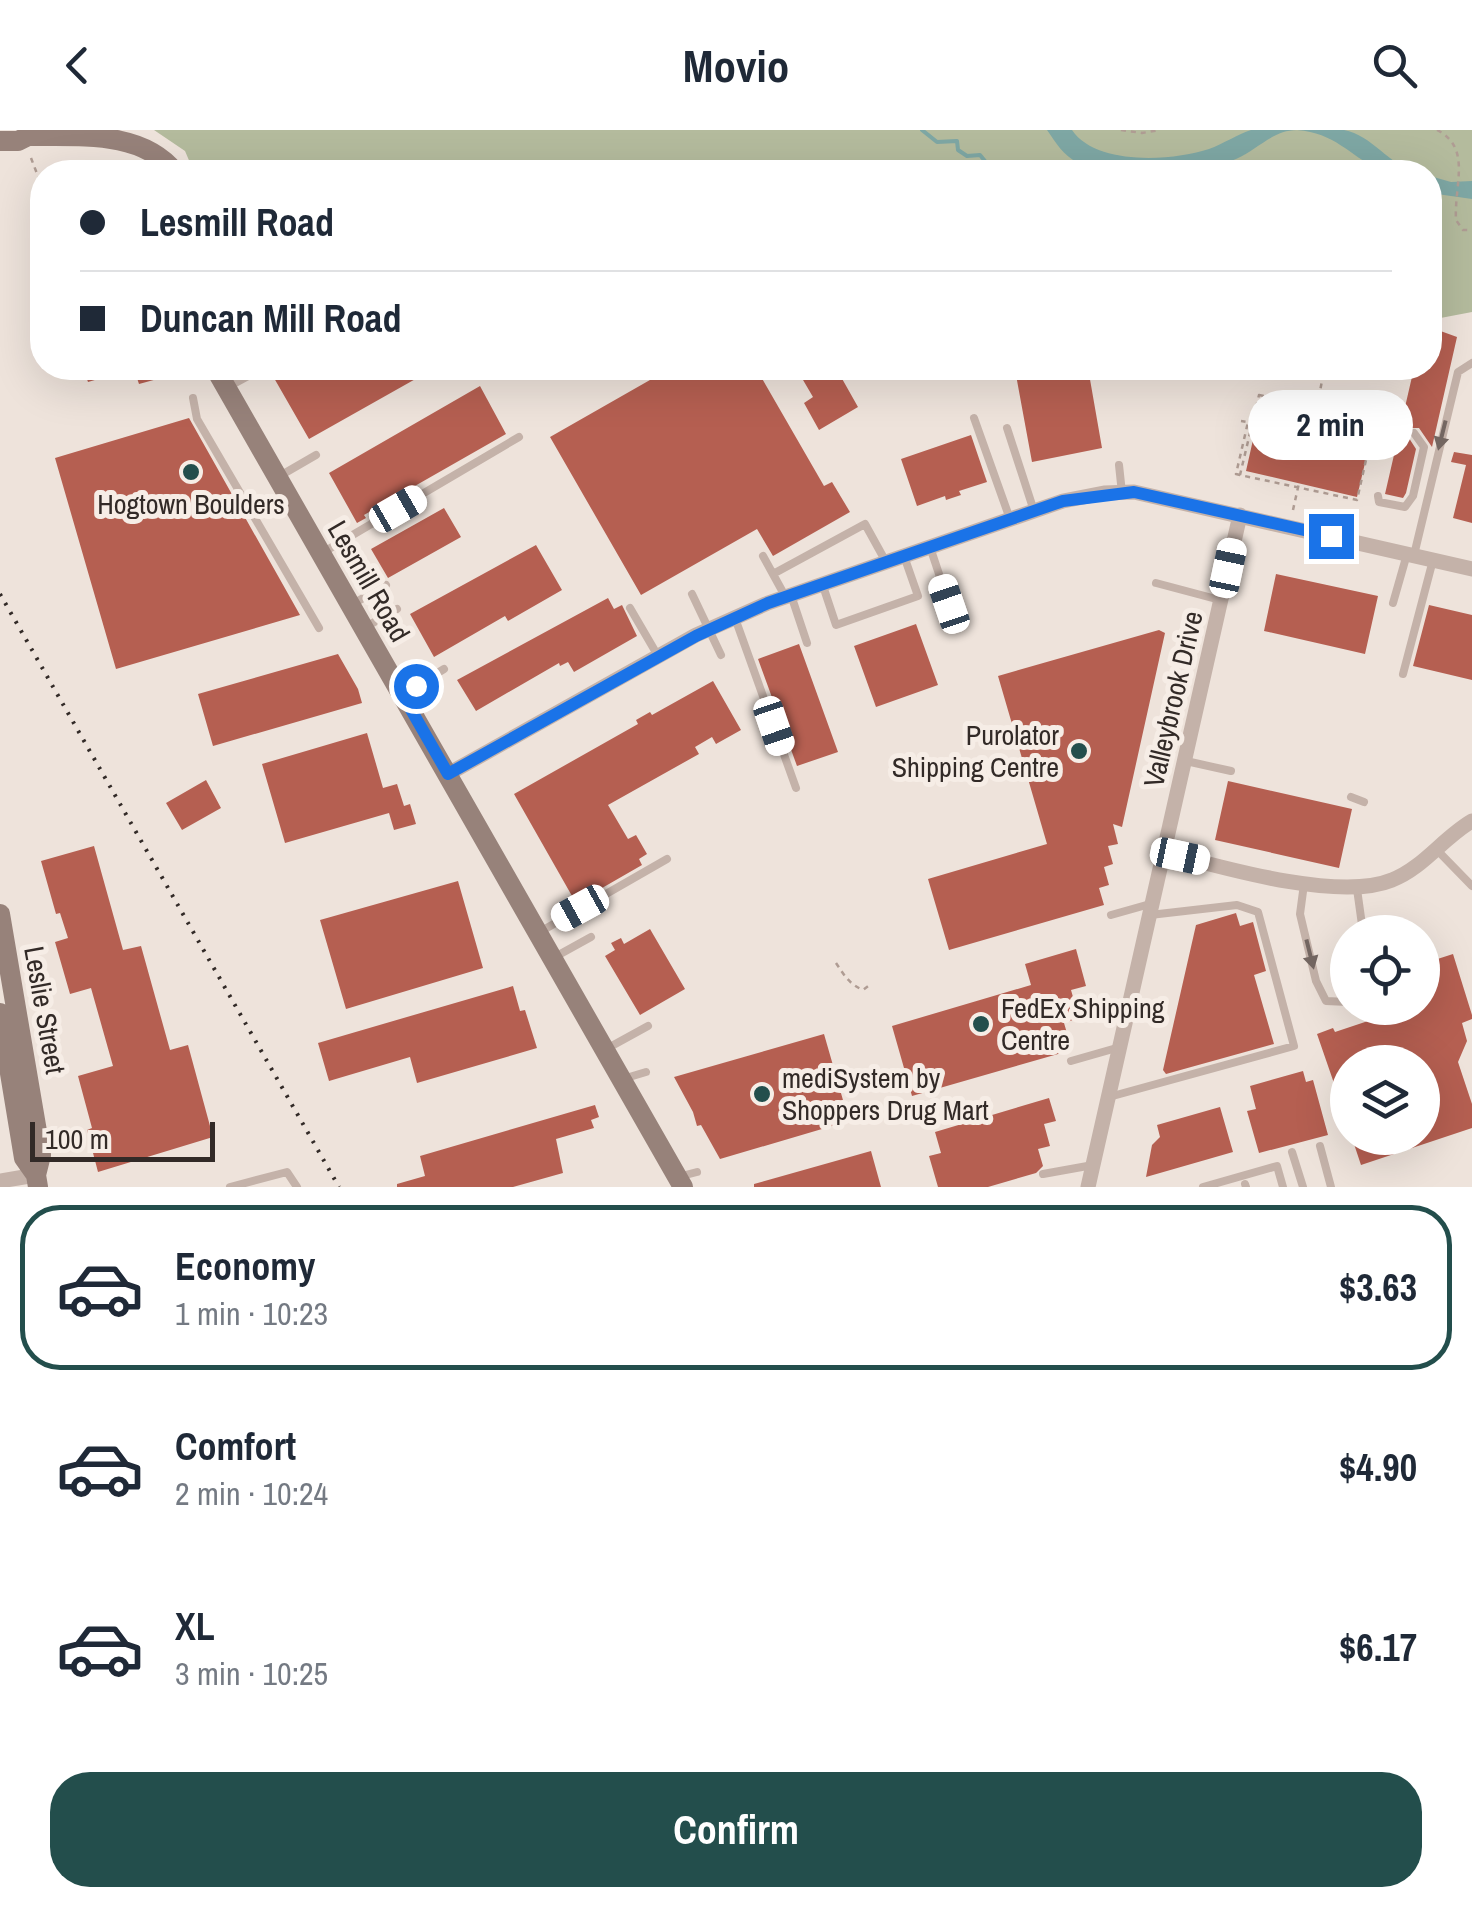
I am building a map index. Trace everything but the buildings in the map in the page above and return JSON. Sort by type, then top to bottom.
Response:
[{"type":"street","points":[[0,141],[18,141],[18,133],[118,136],[134,139],[166,160]]},
{"type":"street","name":"Lesmill Road","points":[[222,380],[622,1080],[686,1179]]},
{"type":"street","points":[[448,774],[710,629],[788,596],[1063,501],[1122,493],[1166,498],[1472,569]]},
{"type":"street","name":"Valleybrook Drive","points":[[1088,1187],[1240,515]]},
{"type":"street","points":[[1164,852],[1304,884],[1357,889],[1392,880],[1472,820]]},
{"type":"street","name":"Leslie Street","points":[[0,914],[15,1051]]},
{"type":"street","name":"Leslie Street","points":[[0,1013],[15,1051],[42,1156],[37,1181]]},
{"type":"street","points":[[0,1182],[37,1181]]},
{"type":"lane","points":[[1393,603],[1410,555],[1458,372],[1472,364]]},
{"type":"lane","points":[[227,388],[242,380]]},
{"type":"lane","points":[[192,398],[197,419],[318,628]]},
{"type":"lane","points":[[1336,400],[1396,414]]},
{"type":"lane","points":[[974,418],[1010,520]]},
{"type":"lane","points":[[1007,428],[1034,511]]},
{"type":"lane","points":[[1378,496],[1379,502],[1406,508],[1414,496],[1424,448],[1414,433]]},
{"type":"lane","points":[[322,554],[519,438]]},
{"type":"lane","points":[[278,477],[316,455]]},
{"type":"lane","points":[[1119,465],[1122,493]]},
{"type":"lane","points":[[773,574],[865,524],[886,562]]},
{"type":"lane","points":[[930,547],[949,604]]},
{"type":"lane","points":[[764,556],[788,596],[807,643]]},
{"type":"lane","points":[[822,584],[836,625],[918,596],[904,556]]},
{"type":"lane","points":[[1403,674],[1433,560]]},
{"type":"lane","points":[[351,605],[386,584]]},
{"type":"lane","points":[[1156,584],[1221,600]]},
{"type":"lane","points":[[692,594],[721,654]]},
{"type":"lane","points":[[630,608],[658,657]]},
{"type":"lane","points":[[364,628],[397,609]]},
{"type":"lane","points":[[735,618],[796,788]]},
{"type":"lane","points":[[402,694],[444,669]]},
{"type":"lane","points":[[1184,760],[1230,771]]},
{"type":"lane","points":[[1351,797],[1364,802]]},
{"type":"lane","points":[[1436,848],[1472,886]]},
{"type":"lane","points":[[538,932],[667,860]]},
{"type":"lane","points":[[1304,884],[1300,914],[1316,981],[1326,1001],[1330,1001]]},
{"type":"lane","points":[[1357,889],[1361,915]]},
{"type":"lane","points":[[1108,1097],[1294,1046],[1258,912],[1237,905],[1111,915]]},
{"type":"lane","points":[[553,958],[592,937]]},
{"type":"lane","points":[[606,1050],[648,1026]]},
{"type":"lane","points":[[1072,1061],[1120,1048]]},
{"type":"lane","points":[[622,1080],[646,1072]]},
{"type":"lane","points":[[1320,1146],[1332,1187]]},
{"type":"lane","points":[[1292,1152],[1302,1187]]},
{"type":"lane","points":[[1043,1174],[1093,1165]]},
{"type":"lane","points":[[1203,1187],[1230,1183],[1276,1166],[1283,1187]]},
{"type":"lane","points":[[230,1187],[287,1172],[297,1187]]},
{"type":"path","points":[[1121,130],[1160,130]]},
{"type":"path","points":[[1436,130],[1458,142],[1463,155],[1455,209],[1459,226],[1472,230]]},
{"type":"path","points":[[1316,408],[1322,380]]},
{"type":"path","points":[[1240,474],[1258,396],[1382,422]]},
{"type":"path","points":[[1242,421],[1248,422],[1236,474],[1357,500],[1375,420]]},
{"type":"path","points":[[1293,510],[1298,485]]},
{"type":"path","points":[[1359,494],[1366,496]]},
{"type":"path","points":[[836,963],[848,982],[862,990],[871,984]]},
{"type":"green space","points":[[154,130],[1472,130],[1472,312],[1442,318],[1442,160],[189,160],[185,151]]},
{"type":"water","points":[[1047,130],[1072,130],[1083,142],[1116,155],[1156,158],[1209,149],[1251,130],[1297,130],[1280,133],[1233,160],[1074,160]]},
{"type":"water","points":[[1297,130],[1354,133],[1393,160],[1362,160],[1310,132]]},
{"type":"water","points":[[1442,179],[1472,181],[1472,199],[1442,195]]},
{"type":"waterway","points":[[922,130],[937,142],[957,141],[958,150],[967,156],[980,155],[984,160]]},
{"type":"railway","points":[[0,594],[339,1187]]},
{"type":"place","name":"Hogtown Boulders","points":[[191,472]]},
{"type":"place","name":"Purolator Shipping Centre","points":[[1079,751]]},
{"type":"place","name":"FedEx Shipping Centre","points":[[981,1024]]},
{"type":"place","name":"mediSystem by Shoppers Drug Mart","points":[[762,1094]]},
{"type":"route","points":[[416,686],[402,694],[448,774],[696,636],[768,603],[1063,501],[1134,492],[1331,536]]}]
